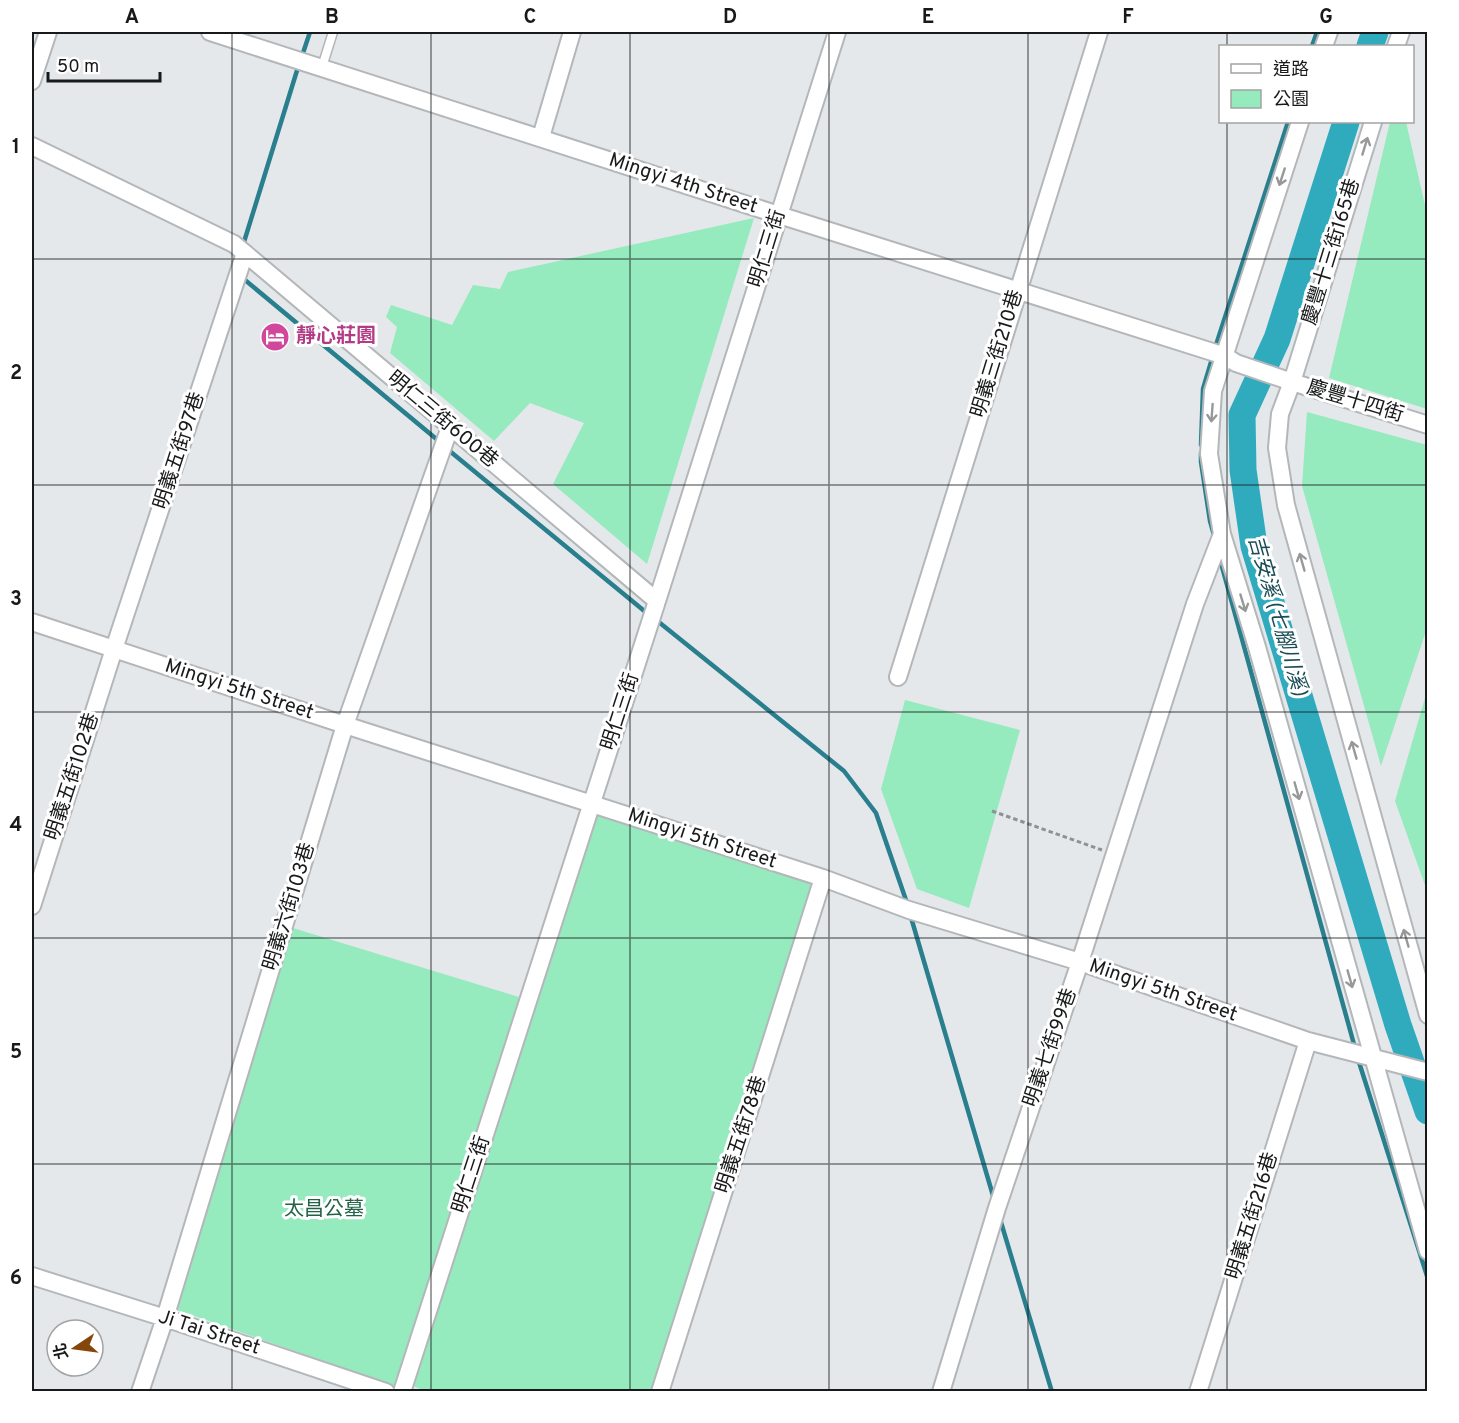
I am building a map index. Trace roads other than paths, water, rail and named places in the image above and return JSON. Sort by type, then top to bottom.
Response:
[{"type":"street","points":[[32,81],[34,64],[48,32]]},
{"type":"street","name":"Mingyi 4th Street","points":[[210,32],[1231,359]]},
{"type":"street","points":[[542,137],[572,32]]},
{"type":"street","name":"明仁三街","points":[[402,1392],[837,32]]},
{"type":"street","name":"明義三街210巷","points":[[898,677],[1099,32]]},
{"type":"street","points":[[1300,123],[1231,359],[1214,391],[1209,454],[1222,534],[1257,647],[1428,1251]]},
{"type":"street","name":"慶豐十三街165巷","points":[[1373,123],[1287,381],[1280,414],[1277,448],[1286,505],[1428,1015]]},
{"type":"street","name":"明仁三街600巷","points":[[32,146],[234,244],[450,427],[653,611]]},
{"type":"street","name":"明義五街97巷","points":[[114,649],[245,253]]},
{"type":"street","name":"慶豐十四街","points":[[1231,359],[1287,381],[1428,424]]},
{"type":"street","name":"明義六街103巷","points":[[140,1392],[165,1318],[345,724],[450,427]]},
{"type":"street","name":"明義七街99巷","points":[[941,1392],[997,1208],[1080,962],[1195,604],[1222,534]]},
{"type":"street","name":"Mingyi 5th Street","points":[[32,622],[823,878],[909,910],[1080,962],[1308,1041],[1428,1072]]},
{"type":"street","name":"明義五街102巷","points":[[32,906],[114,649]]},
{"type":"street","name":"明義五街78巷","points":[[660,1392],[823,878]]},
{"type":"street","name":"明義五街216巷","points":[[1198,1392],[1308,1041]]},
{"type":"street","name":"Ji Tai Street","points":[[32,1276],[386,1392]]},
{"type":"lane","points":[[322,67],[333,32]]},
{"type":"waterway","points":[[302,56],[310,32]]},
{"type":"waterway","points":[[1312,45],[1317,32]]},
{"type":"waterway","name":"吉安溪 (七腳川溪)","points":[[1370,45],[1375,32]]},
{"type":"waterway","points":[[244,242],[299,64]]},
{"type":"waterway","points":[[1201,445],[1203,389],[1288,123]]},
{"type":"waterway","name":"吉安溪 (七腳川溪)","points":[[1346,123],[1277,339],[1242,415],[1243,470],[1254,546],[1398,1025],[1428,1111]]},
{"type":"waterway","points":[[245,280],[440,442]]},
{"type":"waterway","points":[[446,448],[648,614]]},
{"type":"waterway","points":[[1201,453],[1210,521],[1215,539]]},
{"type":"waterway","points":[[1219,556],[1355,1048]]},
{"type":"waterway","points":[[655,619],[844,771],[876,813],[908,906]]},
{"type":"waterway","points":[[910,914],[994,1199]]},
{"type":"waterway","points":[[1358,1059],[1428,1279]]},
{"type":"waterway","points":[[1000,1219],[1052,1392]]},
{"type":"place","name":"靜心莊園","points":[[275,337]]},
{"type":"park label","name":"太昌公墓","points":[[324,1210]]}]
